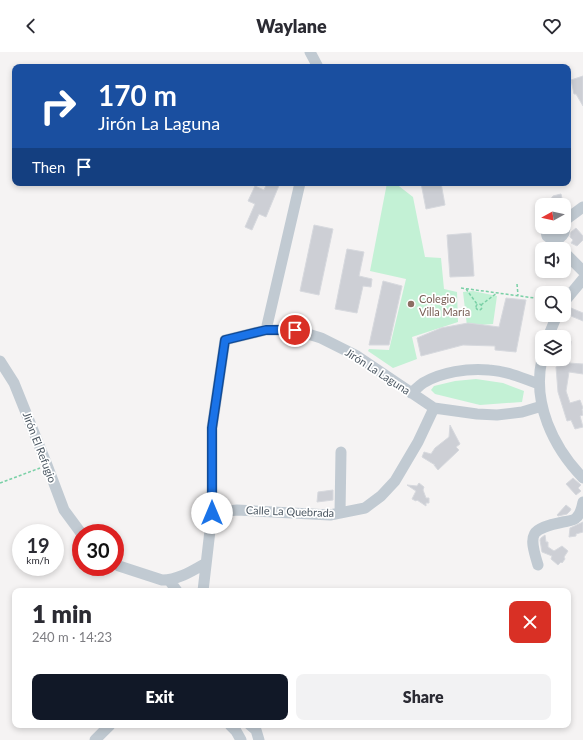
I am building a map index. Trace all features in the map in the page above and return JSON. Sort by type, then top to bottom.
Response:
[{"type":"street","points":[[310,52],[316,64]]},
{"type":"street","points":[[266,330],[299,186]]},
{"type":"street","points":[[571,216],[583,208]]},
{"type":"street","points":[[546,234],[557,242]]},
{"type":"street","points":[[571,259],[583,271]]},
{"type":"street","points":[[571,294],[583,279]]},
{"type":"street","name":"Jirón La Laguna","points":[[203,588],[212,513],[212,428],[225,340],[266,330],[295,330],[321,338],[357,356],[434,408],[477,414],[497,415],[522,412],[542,406]]},
{"type":"street","name":"Jirón El Refugio","points":[[0,361],[14,383],[64,510],[74,524]]},
{"type":"street","points":[[541,366],[539,384],[542,406],[550,430],[558,446],[583,478]]},
{"type":"street","points":[[411,393],[423,383],[438,376],[469,370],[489,370],[539,384]]},
{"type":"street","name":"Calle La Quebrada","points":[[212,513],[237,510],[330,515],[365,508],[381,496],[395,481],[418,442],[434,408]]},
{"type":"street","points":[[340,513],[341,452]]},
{"type":"street","points":[[538,564],[532,545],[533,537],[536,531],[543,526],[573,520],[579,514],[583,502]]},
{"type":"street","points":[[124,568],[162,580],[169,580],[190,572],[206,563]]},
{"type":"street","points":[[169,580],[175,588]]},
{"type":"street","points":[[95,740],[107,728]]},
{"type":"street","points":[[233,728],[241,740]]},
{"type":"street","points":[[254,728],[256,730],[259,740]]},
{"type":"path","points":[[517,284],[518,295]]},
{"type":"path","points":[[461,288],[535,298]]},
{"type":"path","points":[[466,288],[477,304],[476,308],[478,310],[481,309],[481,305],[498,293]]},
{"type":"path","points":[[477,304],[481,305]]},
{"type":"path","points":[[0,483],[47,465]]},
{"type":"green space","points":[[386,186],[399,186],[413,197],[425,257],[441,258],[444,289],[457,292],[458,322],[412,337],[417,359],[393,368],[368,351],[369,349],[389,350],[406,279],[370,271]]},
{"type":"green space","points":[[473,291],[497,296],[493,324],[467,326],[463,292]]},
{"type":"green space","points":[[476,379],[503,383],[524,391],[522,402],[480,405],[435,394],[431,390],[434,386],[455,381]]},
{"type":"building","points":[[583,76],[583,106],[576,94],[574,94],[571,80]]},
{"type":"building","points":[[255,186],[264,190],[266,186],[279,186],[266,217],[259,214],[252,230],[245,227],[255,204],[248,201]]},
{"type":"building","points":[[422,186],[442,186],[445,205],[426,209]]},
{"type":"building","points":[[561,194],[562,198],[551,198],[553,196]]},
{"type":"building","points":[[314,225],[333,229],[319,295],[300,291]]},
{"type":"building","points":[[576,228],[583,236],[583,240],[577,246],[571,243],[573,240],[570,237],[571,232]]},
{"type":"building","points":[[471,233],[474,276],[450,277],[447,235]]},
{"type":"building","points":[[347,249],[364,252],[359,276],[372,279],[371,287],[363,286],[357,313],[335,309]]},
{"type":"building","points":[[383,281],[402,286],[389,345],[369,345]]},
{"type":"building","points":[[506,298],[526,300],[516,352],[495,350],[495,346],[463,345],[421,356],[417,338],[441,328],[468,323],[499,327]]},
{"type":"building","points":[[571,308],[583,313],[583,321],[571,316]]},
{"type":"building","points":[[571,363],[583,364],[583,374],[569,372],[566,391],[570,403],[580,400],[583,408],[583,415],[580,416],[583,427],[575,429],[571,420],[567,421],[558,392],[556,367],[571,366]]},
{"type":"building","points":[[450,425],[460,444],[456,447],[459,450],[438,470],[435,465],[422,457],[424,452],[431,454],[435,448],[449,437]]},
{"type":"building","points":[[573,478],[581,485],[578,488],[581,491],[576,495],[566,484]]},
{"type":"building","points":[[419,483],[424,487],[423,490],[426,498],[429,498],[429,503],[426,503],[426,506],[417,500],[412,499],[416,491],[407,485],[417,486]]},
{"type":"building","points":[[333,490],[333,500],[317,502],[318,492]]},
{"type":"building","points":[[566,505],[571,509],[570,511],[567,514],[558,516],[557,515]]},
{"type":"building","points":[[583,522],[583,532],[576,534],[576,536],[569,537],[570,528]]},
{"type":"building","points":[[545,535],[546,542],[548,542],[548,547],[554,551],[562,546],[568,551],[562,563],[561,562],[558,565],[551,559],[552,556],[542,552],[540,540]]},
{"type":"place","name":"Colegio Villa María","points":[[411,304]]},
{"type":"route","points":[[212,513],[212,428],[225,340],[266,330],[295,330]]}]
